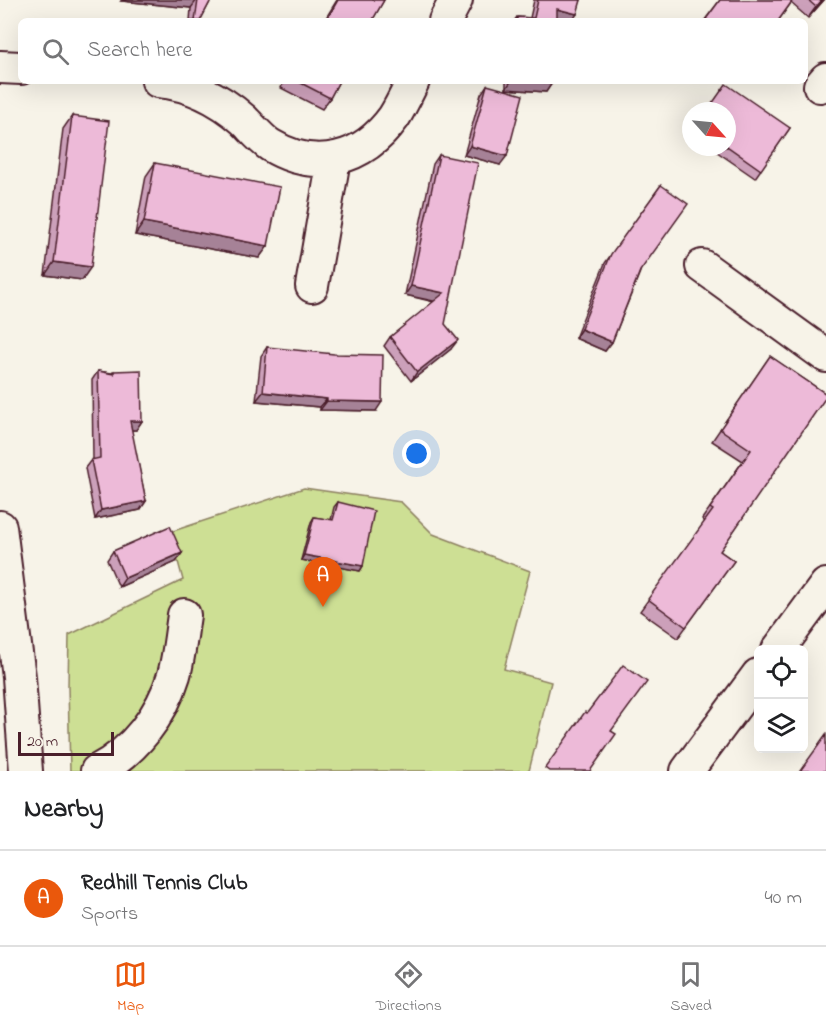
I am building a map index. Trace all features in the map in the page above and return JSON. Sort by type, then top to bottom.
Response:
[{"type":"street","points":[[447,18],[456,0]]},
{"type":"street","points":[[0,67],[18,68]]},
{"type":"street","points":[[171,84],[198,90],[221,101],[269,144],[290,155],[312,161],[334,159],[353,153],[373,140],[394,117],[411,84]]},
{"type":"street","points":[[312,286],[334,159]]},
{"type":"street","points":[[702,266],[826,356]]},
{"type":"street","points":[[0,527],[19,677],[17,768]]},
{"type":"street","points":[[782,645],[826,585]]},
{"type":"street","points":[[98,771],[112,763],[139,739],[156,714],[174,676],[184,615]]},
{"type":"street","points":[[687,771],[754,682]]},
{"type":"green space","points":[[304,488],[401,502],[433,534],[530,571],[504,669],[551,682],[529,771],[70,771],[69,635],[183,580],[170,532]]},
{"type":"building","points":[[198,0],[211,0],[202,18],[195,18]]},
{"type":"building","points":[[338,0],[384,0],[374,18],[328,18]]},
{"type":"building","points":[[538,0],[581,0],[577,14],[557,9],[557,18],[534,18]]},
{"type":"building","points":[[720,0],[793,0],[780,18],[707,18]]},
{"type":"building","points":[[808,0],[822,0],[816,7]]},
{"type":"building","points":[[303,84],[337,84],[330,98]]},
{"type":"building","points":[[726,84],[790,128],[761,170],[736,152],[736,102],[713,102]]},
{"type":"building","points":[[487,85],[523,95],[507,156],[470,146]]},
{"type":"building","points":[[72,116],[109,121],[91,267],[54,262]]},
{"type":"building","points":[[439,155],[478,163],[445,324],[458,340],[417,372],[390,337],[444,293],[411,286]]},
{"type":"building","points":[[155,163],[280,187],[268,246],[144,222]]},
{"type":"building","points":[[661,185],[688,204],[640,271],[612,342],[581,329],[611,254]]},
{"type":"building","points":[[267,347],[334,354],[383,355],[382,402],[327,401],[327,399],[263,392]]},
{"type":"building","points":[[770,356],[826,394],[826,397],[720,551],[734,561],[686,627],[648,599],[713,510],[710,508],[751,450],[720,429]]},
{"type":"building","points":[[141,370],[142,421],[130,421],[146,501],[101,510],[91,460],[100,458],[98,371],[114,374],[114,371]]},
{"type":"building","points":[[338,502],[374,511],[363,566],[304,555],[314,517],[333,520]]},
{"type":"building","points":[[170,526],[182,553],[125,578],[113,551]]},
{"type":"building","points":[[623,665],[647,682],[611,731],[616,734],[590,771],[549,771],[545,768],[585,712],[587,713]]},
{"type":"building","points":[[826,735],[826,771],[800,771]]},
{"type":"place","name":"Redhill Tennis Club","points":[[323,607]]}]
